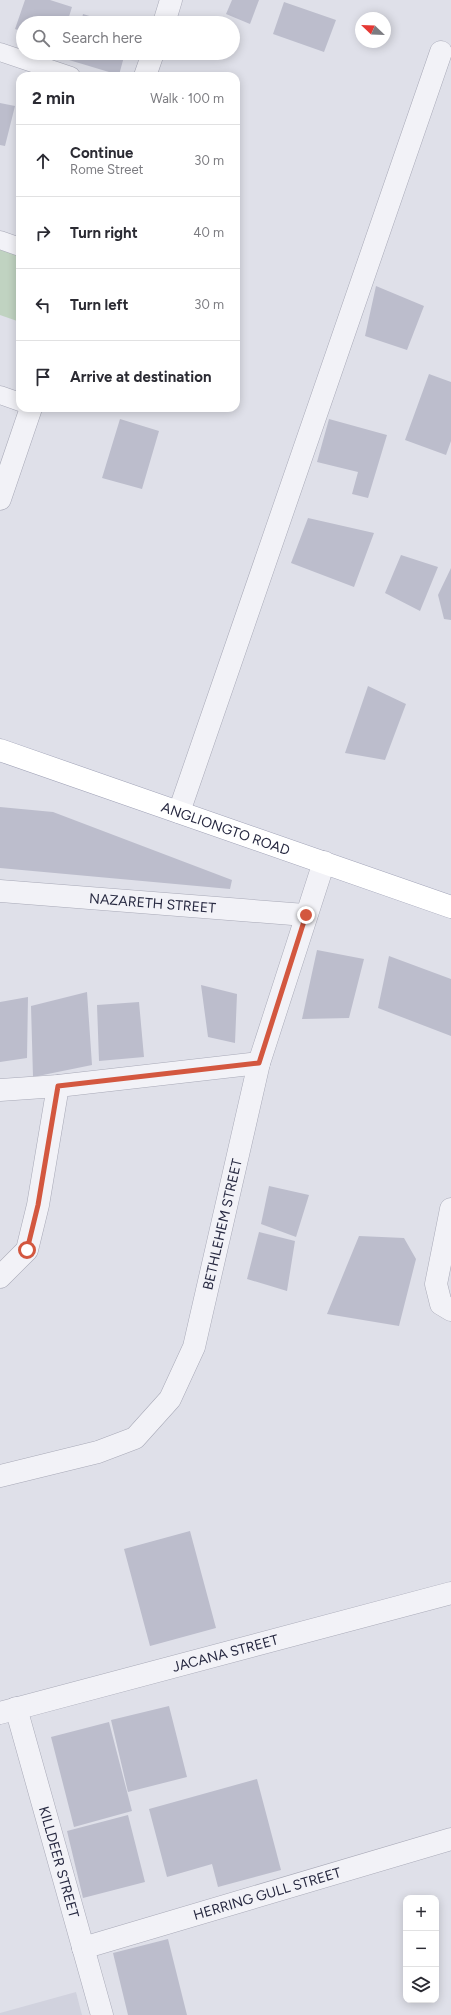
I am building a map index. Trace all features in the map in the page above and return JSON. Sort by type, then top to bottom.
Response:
[{"type":"main road","name":"ANGLIONGTO ROAD","points":[[0,750],[451,907]]},
{"type":"street","points":[[166,16],[171,0]]},
{"type":"street","points":[[179,812],[441,52]]},
{"type":"street","points":[[146,72],[151,60]]},
{"type":"street","points":[[0,499],[30,412]]},
{"type":"street","name":"BETHLEHEM STREET","points":[[0,1476],[98,1452],[135,1438],[170,1399],[194,1347],[259,1063],[324,862]]},
{"type":"street","name":"NAZARETH STREET","points":[[0,891],[306,915]]},
{"type":"street","points":[[0,1090],[58,1086],[259,1063]]},
{"type":"street","points":[[0,1277],[27,1250],[38,1205],[58,1086]]},
{"type":"street","points":[[451,1209],[436,1284],[440,1304],[451,1310]]},
{"type":"street","name":"JACANA STREET","points":[[8,1711],[451,1594]]},
{"type":"street","name":"KILLDEER STREET","points":[[8,1711],[83,1948],[102,2015]]},
{"type":"street","name":"HERRING GULL STREET","points":[[83,1948],[451,1839]]},
{"type":"lane","points":[[0,52],[16,57]]},
{"type":"lane","points":[[24,60],[59,72]]},
{"type":"lane","points":[[0,240],[16,246]]},
{"type":"lane","points":[[0,396],[16,401]]},
{"type":"shaded area","points":[[76,1992],[82,2015],[0,2015],[0,2013]]},
{"type":"green space","points":[[0,231],[16,237],[16,321],[0,315]]},
{"type":"building","points":[[25,0],[50,0],[72,7],[69,16],[19,16]]},
{"type":"building","points":[[232,0],[259,0],[250,24],[240,20],[240,16],[231,16],[226,14]]},
{"type":"building","points":[[284,2],[336,20],[324,52],[273,34]]},
{"type":"building","points":[[69,60],[123,60],[120,72],[109,72]]},
{"type":"building","points":[[0,103],[15,106],[5,146],[0,145]]},
{"type":"building","points":[[376,286],[424,306],[407,350],[365,336]]},
{"type":"building","points":[[429,374],[451,382],[451,441],[446,455],[405,440]]},
{"type":"building","points":[[120,419],[159,431],[142,489],[102,478]]},
{"type":"building","points":[[329,419],[387,435],[368,498],[352,494],[358,472],[317,462]]},
{"type":"building","points":[[308,518],[374,533],[354,587],[291,563]]},
{"type":"building","points":[[401,555],[438,567],[420,611],[385,593]]},
{"type":"building","points":[[451,568],[451,620],[444,619],[438,595]]},
{"type":"building","points":[[368,686],[406,704],[385,760],[345,753]]},
{"type":"building","points":[[0,807],[53,812],[232,880],[230,889],[0,868]]},
{"type":"building","points":[[317,950],[364,959],[349,1018],[302,1019]]},
{"type":"building","points":[[389,956],[451,979],[451,1036],[378,1008]]},
{"type":"building","points":[[201,985],[237,994],[235,1043],[208,1037]]},
{"type":"building","points":[[87,992],[92,1065],[33,1077],[31,1006]]},
{"type":"building","points":[[28,997],[27,1058],[0,1062],[0,1002]]},
{"type":"building","points":[[139,1002],[144,1057],[99,1061],[97,1005]]},
{"type":"building","points":[[269,1186],[309,1195],[296,1237],[261,1224]]},
{"type":"building","points":[[259,1232],[295,1241],[287,1291],[247,1279]]},
{"type":"building","points":[[359,1236],[404,1238],[416,1259],[399,1326],[327,1314]]},
{"type":"building","points":[[190,1531],[216,1628],[150,1646],[124,1549]]},
{"type":"building","points":[[169,1706],[187,1777],[128,1792],[111,1720]]},
{"type":"building","points":[[109,1722],[132,1811],[74,1827],[51,1737]]},
{"type":"building","points":[[257,1779],[281,1870],[218,1887],[212,1864],[167,1877],[149,1809]]},
{"type":"building","points":[[128,1815],[145,1882],[83,1898],[67,1831]]},
{"type":"building","points":[[168,1939],[187,2015],[128,2015],[113,1953]]},
{"type":"route","points":[[27,1250],[38,1205],[58,1086],[259,1063],[306,915]]}]
